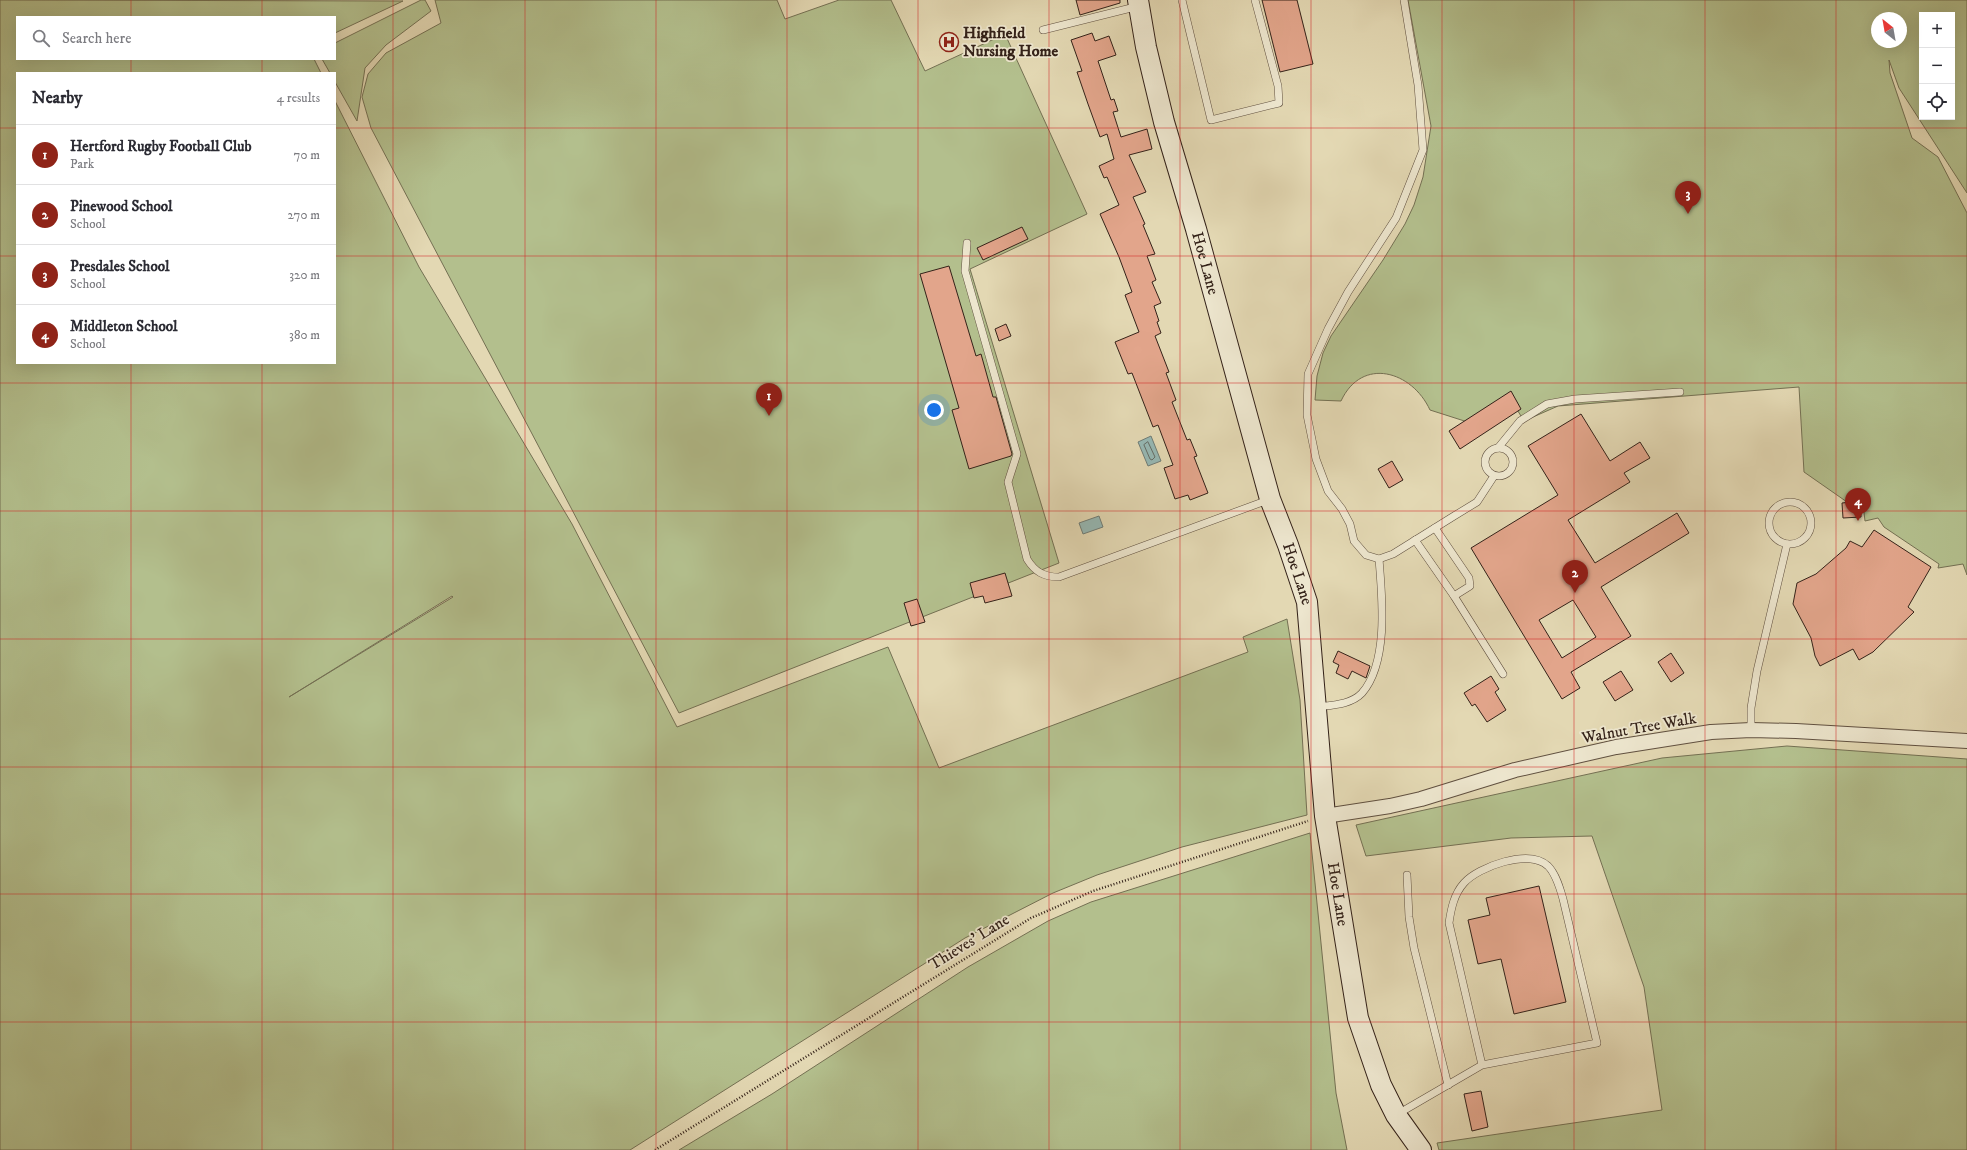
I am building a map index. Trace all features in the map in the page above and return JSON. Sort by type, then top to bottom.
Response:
[{"type":"street","name":"Hoe Lane","points":[[1138,3],[1146,47],[1164,122],[1196,229],[1270,499],[1288,545],[1307,602],[1325,816],[1358,1018],[1381,1085],[1396,1115],[1421,1150]]},
{"type":"street","name":"Walnut Tree Walk","points":[[1325,816],[1390,806],[1421,799],[1515,770],[1616,747],[1710,732],[1750,730],[1967,741]]},
{"type":"lane","points":[[1182,0],[1211,120],[1279,102],[1278,86],[1255,0]]},
{"type":"lane","points":[[1404,0],[1418,85],[1422,150],[1396,218],[1348,292],[1328,329],[1308,374],[1307,415],[1316,459],[1328,491],[1342,509],[1350,524],[1354,541],[1366,555],[1379,558],[1392,554],[1478,502],[1494,476]]},
{"type":"lane","points":[[1043,30],[1138,3]]},
{"type":"lane","points":[[967,243],[965,271],[1017,454],[1008,482],[1027,559],[1031,566],[1041,574],[1048,577],[1059,577],[1270,499]]},
{"type":"lane","points":[[1498,448],[1507,450],[1514,462],[1511,470],[1504,476],[1494,476],[1487,470],[1485,461],[1489,452],[1498,448],[1520,421],[1547,404],[1575,399],[1680,392]]},
{"type":"lane","points":[[1794,502],[1801,505],[1810,516],[1810,531],[1801,541],[1786,544],[1774,536],[1769,523],[1774,509],[1780,505],[1794,502]]},
{"type":"lane","points":[[1435,528],[1469,578],[1470,586],[1454,596]]},
{"type":"lane","points":[[1415,540],[1454,596],[1503,674]]},
{"type":"lane","points":[[1750,730],[1751,708],[1757,671],[1786,544]]},
{"type":"lane","points":[[1316,707],[1342,704],[1362,693],[1373,675],[1380,648],[1383,623],[1379,558]]},
{"type":"lane","points":[[1396,1115],[1482,1065],[1597,1043],[1563,899],[1556,879],[1548,866],[1535,859],[1517,860],[1491,865],[1476,873],[1457,892],[1452,907],[1449,923],[1482,1065]]},
{"type":"lane","points":[[1407,876],[1409,917],[1414,948],[1448,1085]]},
{"type":"path","name":"Thieves' Lane","points":[[654,1150],[1031,918],[1093,891],[1325,816]]},
{"type":"green space","points":[[0,0],[403,1],[336,33],[336,16],[16,16],[16,60],[314,60],[320,72],[16,72],[16,364],[336,364],[336,103],[419,267],[572,524],[677,727],[888,647],[939,768],[1248,652],[1243,637],[1287,619],[1300,700],[1307,815],[1182,847],[1097,875],[1053,893],[965,938],[630,1150],[0,1150]],"holes":[[[452,596],[453,597],[289,697]]]},
{"type":"green space","points":[[421,0],[425,0],[431,11],[386,45],[365,68],[357,121],[336,84],[336,72],[329,72],[323,60],[336,60],[336,42]]},
{"type":"green space","points":[[435,0],[777,0],[785,19],[839,0],[891,0],[925,71],[1005,34],[1087,214],[970,269],[1059,563],[679,713],[371,128],[362,97],[368,74],[386,53],[441,23]]},
{"type":"green space","points":[[1408,0],[1967,0],[1967,193],[1920,120],[1955,120],[1955,12],[1919,12],[1919,119],[1899,88],[1889,60],[1890,73],[1912,138],[1938,157],[1967,213],[1967,575],[1963,564],[1938,568],[1939,564],[1884,527],[1878,518],[1865,521],[1863,504],[1857,500],[1847,502],[1804,472],[1799,387],[1558,406],[1524,421],[1513,403],[1477,425],[1430,410],[1422,397],[1411,386],[1399,378],[1387,374],[1374,374],[1361,378],[1350,387],[1341,401],[1315,400],[1317,376],[1323,353],[1331,336],[1383,260],[1405,224],[1414,205],[1423,177],[1431,126]]},
{"type":"green space","points":[[1787,746],[1967,759],[1967,1150],[1439,1150],[1437,1143],[1662,1110],[1644,987],[1592,836],[1511,838],[1366,856],[1356,825],[1662,758]]},
{"type":"green space","points":[[1310,833],[1336,1093],[1347,1150],[679,1150],[772,1094],[968,967],[1048,921],[1091,902]]},
{"type":"water","points":[[1151,436],[1161,461],[1148,466],[1138,442]]},
{"type":"water","points":[[1099,516],[1103,527],[1083,534],[1079,523]]},
{"type":"building","points":[[1076,0],[1120,0],[1120,3],[1080,15]]},
{"type":"building","points":[[1262,0],[1297,0],[1313,64],[1280,72]]},
{"type":"building","points":[[1092,33],[1095,41],[1109,36],[1116,55],[1098,61],[1111,100],[1114,99],[1118,111],[1113,112],[1121,137],[1147,129],[1152,149],[1129,155],[1146,192],[1133,197],[1145,224],[1143,225],[1155,254],[1147,256],[1156,280],[1152,282],[1161,303],[1154,306],[1161,333],[1155,336],[1169,372],[1166,373],[1176,400],[1172,402],[1187,440],[1190,439],[1197,456],[1194,457],[1208,493],[1190,500],[1188,495],[1175,499],[1164,468],[1173,465],[1158,425],[1153,427],[1132,373],[1128,374],[1115,342],[1139,332],[1125,295],[1132,292],[1119,257],[1100,214],[1119,205],[1107,177],[1104,178],[1099,166],[1114,159],[1107,134],[1100,137],[1088,104],[1077,72],[1082,71],[1071,40]]},
{"type":"building","points":[[1022,227],[1028,239],[983,260],[977,248]]},
{"type":"building","points":[[949,266],[976,356],[981,354],[993,397],[996,397],[1012,454],[1011,456],[969,469],[952,410],[959,408],[920,274]]},
{"type":"building","points":[[1006,324],[1011,336],[999,341],[995,329]]},
{"type":"building","points":[[1511,391],[1521,409],[1460,449],[1449,431]]},
{"type":"building","points":[[1581,414],[1610,461],[1640,442],[1650,458],[1624,473],[1630,482],[1568,520],[1595,563],[1677,513],[1689,533],[1601,587],[1631,636],[1571,672],[1580,688],[1562,699],[1471,548],[1558,495],[1528,446]],"holes":[[[1573,600],[1596,637],[1562,658],[1539,620]]]},
{"type":"building","points":[[1392,461],[1403,480],[1389,488],[1378,469]]},
{"type":"building","points":[[1860,501],[1861,517],[1843,518],[1842,503]]},
{"type":"building","points":[[1874,530],[1931,567],[1908,607],[1914,612],[1873,652],[1859,660],[1853,649],[1820,666],[1815,656],[1811,638],[1793,604],[1797,583],[1816,574],[1846,548],[1850,541],[1862,547]]},
{"type":"building","points":[[1005,573],[1012,596],[985,603],[983,596],[974,598],[970,583]]},
{"type":"building","points":[[917,599],[925,622],[911,626],[904,603]]},
{"type":"building","points":[[1338,651],[1370,666],[1366,678],[1352,671],[1348,679],[1336,673],[1339,665],[1333,662]]},
{"type":"building","points":[[1671,653],[1684,673],[1671,682],[1658,662]]},
{"type":"building","points":[[1621,671],[1633,690],[1615,701],[1603,682]]},
{"type":"building","points":[[1491,676],[1499,689],[1495,692],[1506,710],[1487,722],[1475,704],[1472,706],[1464,693]]},
{"type":"building","points":[[1539,886],[1566,1002],[1514,1014],[1501,959],[1478,964],[1468,920],[1490,915],[1486,898]]},
{"type":"building","points":[[1481,1091],[1488,1127],[1472,1131],[1464,1094]]},
{"type":"place","name":"Highfield Nursing Home","points":[[949,42]]},
{"type":"place","name":"Presdales School","points":[[1688,214]]},
{"type":"place","name":"Hertford Rugby Football Club","points":[[769,416]]},
{"type":"place","name":"Middleton School","points":[[1858,521]]},
{"type":"place","name":"Pinewood School","points":[[1575,593]]}]
